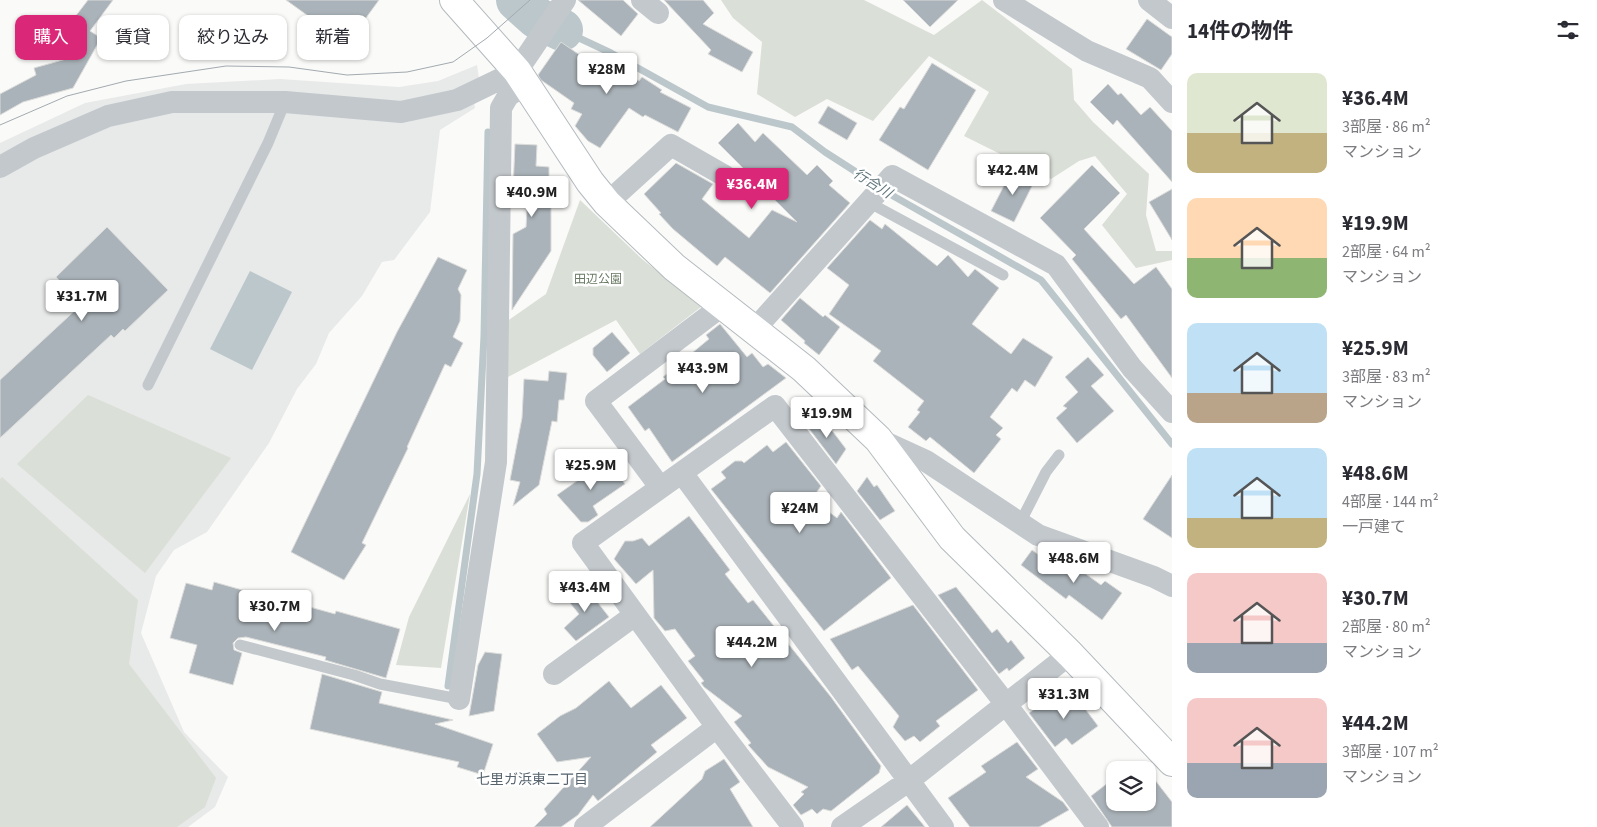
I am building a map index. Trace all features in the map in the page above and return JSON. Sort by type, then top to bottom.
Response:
[{"type":"street","points":[[454,0],[521,78],[590,182],[607,203],[674,267],[804,369],[878,438],[952,538],[1070,654],[1172,762]]},
{"type":"street","points":[[459,699],[496,462],[501,108],[521,78],[565,0]]},
{"type":"street","points":[[1004,0],[1087,51],[1150,78],[1172,102]]},
{"type":"street","points":[[1149,0],[1172,18]]},
{"type":"street","points":[[0,167],[34,148],[108,116],[172,102],[285,102],[402,112],[457,100],[521,78]]},
{"type":"street","points":[[607,203],[671,145],[725,176]]},
{"type":"street","points":[[754,330],[892,176],[1056,265],[1132,368],[1172,412]]},
{"type":"street","points":[[660,487],[596,401],[722,306]]},
{"type":"street","points":[[793,827],[717,727],[584,544],[660,487],[775,406],[1006,703],[1098,827]]},
{"type":"street","points":[[878,438],[926,461],[1038,535],[1154,577],[1172,586]]},
{"type":"street","points":[[682,473],[942,827]]},
{"type":"street","points":[[554,674],[636,615]]},
{"type":"street","points":[[842,827],[908,782],[1070,654]]},
{"type":"street","points":[[585,827],[717,727]]},
{"type":"lane","points":[[148,385],[268,143],[285,102]]},
{"type":"lane","points":[[868,202],[1003,275]]},
{"type":"lane","points":[[1020,523],[1046,472],[1060,455]]},
{"type":"lane","points":[[240,645],[354,674],[380,684],[459,699]]},
{"type":"shaded area","points":[[477,65],[480,85],[472,88],[475,108],[440,130],[430,212],[394,260],[382,262],[362,296],[329,333],[316,364],[297,389],[269,443],[207,532],[174,550],[156,576],[141,633],[184,732],[228,777],[215,807],[188,827],[0,827],[0,143],[85,103],[186,84],[280,79],[399,87],[438,81]]},
{"type":"shaded area","points":[[250,271],[292,292],[252,370],[210,349]]},
{"type":"green space","points":[[721,0],[864,0],[934,35],[982,0],[1072,69],[1074,100],[1093,122],[1149,174],[1146,215],[1156,251],[1172,251],[1172,260],[1136,268],[1102,225],[1127,194],[1095,156],[1079,161],[1051,179],[964,136],[989,92],[929,56],[873,121],[827,99],[795,117],[757,94],[762,42],[733,18]]},
{"type":"green space","name":"田辺公園","points":[[580,200],[642,259],[701,307],[640,354],[616,320],[506,378],[506,322],[546,294]]},
{"type":"green space","points":[[88,395],[231,458],[145,573],[17,464]]},
{"type":"green space","points":[[2,477],[138,600],[129,664],[216,778],[205,807],[177,827],[0,827],[0,479]]},
{"type":"green space","points":[[470,494],[441,668],[396,665],[409,617]]},
{"type":"building","points":[[88,0],[113,0],[102,15],[97,15],[97,22],[90,31],[97,35],[97,45],[73,88],[23,102],[0,115],[0,94],[36,75],[34,68],[63,60],[87,60],[87,15],[76,15]]},
{"type":"building","points":[[286,0],[379,0],[368,15],[307,15]]},
{"type":"building","points":[[578,0],[623,0],[638,14],[621,36]]},
{"type":"building","points":[[664,0],[703,0],[714,13],[703,24],[753,52],[742,72],[708,54],[711,50]]},
{"type":"building","points":[[903,0],[958,0],[930,27]]},
{"type":"building","points":[[1147,19],[1172,37],[1172,54],[1161,70],[1126,49]]},
{"type":"building","points":[[561,42],[604,72],[610,63],[639,81],[642,77],[662,90],[660,92],[691,108],[678,132],[645,115],[643,117],[629,108],[600,148],[588,141],[575,126],[582,114],[571,109],[574,103],[541,80],[538,75]]},
{"type":"building","points":[[932,63],[976,90],[928,170],[879,140],[900,107],[904,109]]},
{"type":"building","points":[[1108,84],[1118,95],[1121,93],[1141,115],[1150,107],[1172,131],[1172,182],[1117,120],[1113,125],[1090,102]]},
{"type":"building","points":[[828,106],[857,123],[847,140],[818,123]]},
{"type":"building","points":[[738,123],[755,142],[763,133],[807,175],[817,165],[833,181],[829,185],[850,203],[770,293],[725,257],[717,266],[673,229],[644,194],[676,163],[713,184],[702,199],[749,238],[772,210],[797,222],[718,143]]},
{"type":"building","points":[[515,144],[537,145],[536,166],[549,167],[549,182],[560,182],[559,205],[551,204],[551,251],[512,310],[513,234],[526,227],[528,190],[513,190]]},
{"type":"building","points":[[1092,165],[1120,193],[1084,229],[1134,284],[1156,267],[1172,289],[1172,378],[1126,315],[1121,319],[1072,259],[1076,255],[1040,218]]},
{"type":"building","points":[[1012,170],[1034,182],[1014,222],[991,211]]},
{"type":"building","points":[[1172,189],[1172,240],[1149,202]]},
{"type":"building","points":[[870,220],[882,229],[885,224],[937,266],[948,255],[968,277],[975,269],[999,288],[972,324],[1011,354],[1023,338],[1053,357],[1035,387],[1025,380],[1017,392],[1012,388],[990,417],[1003,428],[996,435],[1001,439],[974,473],[930,437],[926,441],[908,427],[920,412],[917,410],[924,401],[873,361],[881,351],[829,314],[849,285],[827,268]]},
{"type":"building","points":[[107,227],[168,290],[125,331],[123,329],[114,338],[111,335],[0,438],[0,380],[82,304],[56,277]]},
{"type":"building","points":[[438,257],[467,270],[458,289],[461,295],[460,321],[453,337],[463,343],[451,367],[445,364],[408,448],[362,543],[366,545],[344,580],[291,552],[397,332]]},
{"type":"building","points":[[800,298],[823,317],[825,315],[840,327],[819,355],[781,320]]},
{"type":"building","points":[[720,324],[747,357],[752,353],[763,367],[768,364],[786,378],[672,462],[649,428],[645,431],[628,407],[665,379],[663,377],[709,339],[706,335]]},
{"type":"building","points":[[612,332],[630,353],[607,372],[593,355],[593,348]]},
{"type":"building","points":[[1088,357],[1104,375],[1091,386],[1114,411],[1077,443],[1056,418],[1067,408],[1063,406],[1078,392],[1065,377]]},
{"type":"building","points":[[549,371],[567,373],[564,400],[559,400],[557,422],[552,421],[539,485],[513,506],[520,482],[510,480],[522,418],[524,379],[548,381]]},
{"type":"building","points":[[821,416],[846,449],[836,464],[807,426]]},
{"type":"building","points":[[786,442],[821,486],[812,499],[837,518],[841,512],[891,578],[824,631],[711,489],[726,478],[721,472],[735,461],[742,461],[744,463],[767,445],[773,452]]},
{"type":"building","points":[[608,459],[625,484],[593,506],[598,515],[588,522],[581,522],[557,495]]},
{"type":"building","points":[[1172,475],[1172,538],[1143,519]]},
{"type":"building","points":[[867,477],[874,487],[877,485],[895,511],[880,520],[857,491]]},
{"type":"building","points":[[689,516],[730,570],[725,574],[748,603],[753,600],[831,697],[881,766],[879,773],[831,811],[823,809],[817,814],[812,809],[801,815],[793,805],[804,794],[801,792],[808,787],[768,767],[748,745],[751,743],[734,722],[742,716],[704,687],[701,683],[704,681],[688,661],[695,656],[675,629],[665,631],[654,618],[653,570],[636,584],[614,559],[625,541],[642,538],[649,546]]},
{"type":"building","points":[[1032,550],[1054,566],[1058,561],[1069,569],[1072,564],[1101,585],[1105,581],[1122,593],[1102,620],[1069,595],[1066,599],[1021,565]]},
{"type":"building","points":[[214,582],[281,601],[281,599],[335,614],[336,611],[400,629],[386,678],[325,660],[326,657],[246,637],[238,638],[233,643],[234,650],[242,653],[233,685],[189,673],[197,645],[170,638],[186,583],[212,590]]},
{"type":"building","points":[[584,585],[609,617],[576,641],[564,628],[579,614],[566,598]]},
{"type":"building","points":[[956,587],[992,633],[997,629],[1008,643],[1011,640],[1025,658],[1009,671],[1007,668],[999,674],[938,595]]},
{"type":"building","points":[[913,605],[978,690],[936,721],[940,726],[920,742],[914,736],[905,741],[893,727],[899,716],[858,666],[852,670],[830,639]]},
{"type":"building","points":[[485,652],[502,654],[494,711],[469,716],[478,665]]},
{"type":"building","points":[[322,674],[382,692],[379,703],[453,720],[435,724],[493,744],[483,775],[457,767],[459,762],[310,729]]},
{"type":"building","points":[[609,681],[631,708],[661,685],[687,718],[651,745],[657,752],[598,801],[593,795],[578,815],[561,827],[534,827],[547,814],[544,809],[591,757],[557,762],[537,734],[560,716],[576,708]]},
{"type":"building","points":[[1071,690],[1098,726],[1072,745],[1066,738],[1055,747],[1029,713],[1046,701],[1050,706]]},
{"type":"building","points":[[1017,742],[1038,769],[1026,777],[1063,802],[1069,810],[1039,827],[970,827],[948,798],[986,772],[981,766]]},
{"type":"building","points":[[724,759],[740,782],[730,789],[753,827],[650,827],[702,779],[705,771]]},
{"type":"building","points":[[1156,781],[1172,802],[1172,827],[1112,827],[1091,796],[1106,784],[1106,811],[1156,811]]},
{"type":"building","points":[[907,805],[925,827],[881,827]]},
{"type":"waterway","name":"行合川","points":[[517,0],[537,18],[562,30]]},
{"type":"waterway","name":"行合川","points":[[562,30],[611,53],[708,107],[792,127],[825,152],[895,197],[1041,280],[1172,444]]},
{"type":"waterway","points":[[448,686],[477,474],[484,336],[488,132]]},
{"type":"tram line","points":[[0,125],[67,96],[126,81],[226,66],[289,67],[347,75],[407,72],[453,62],[487,38],[530,0]]},
{"type":"district","name":"七里ガ浜東二丁目","points":[[532,779]]}]
